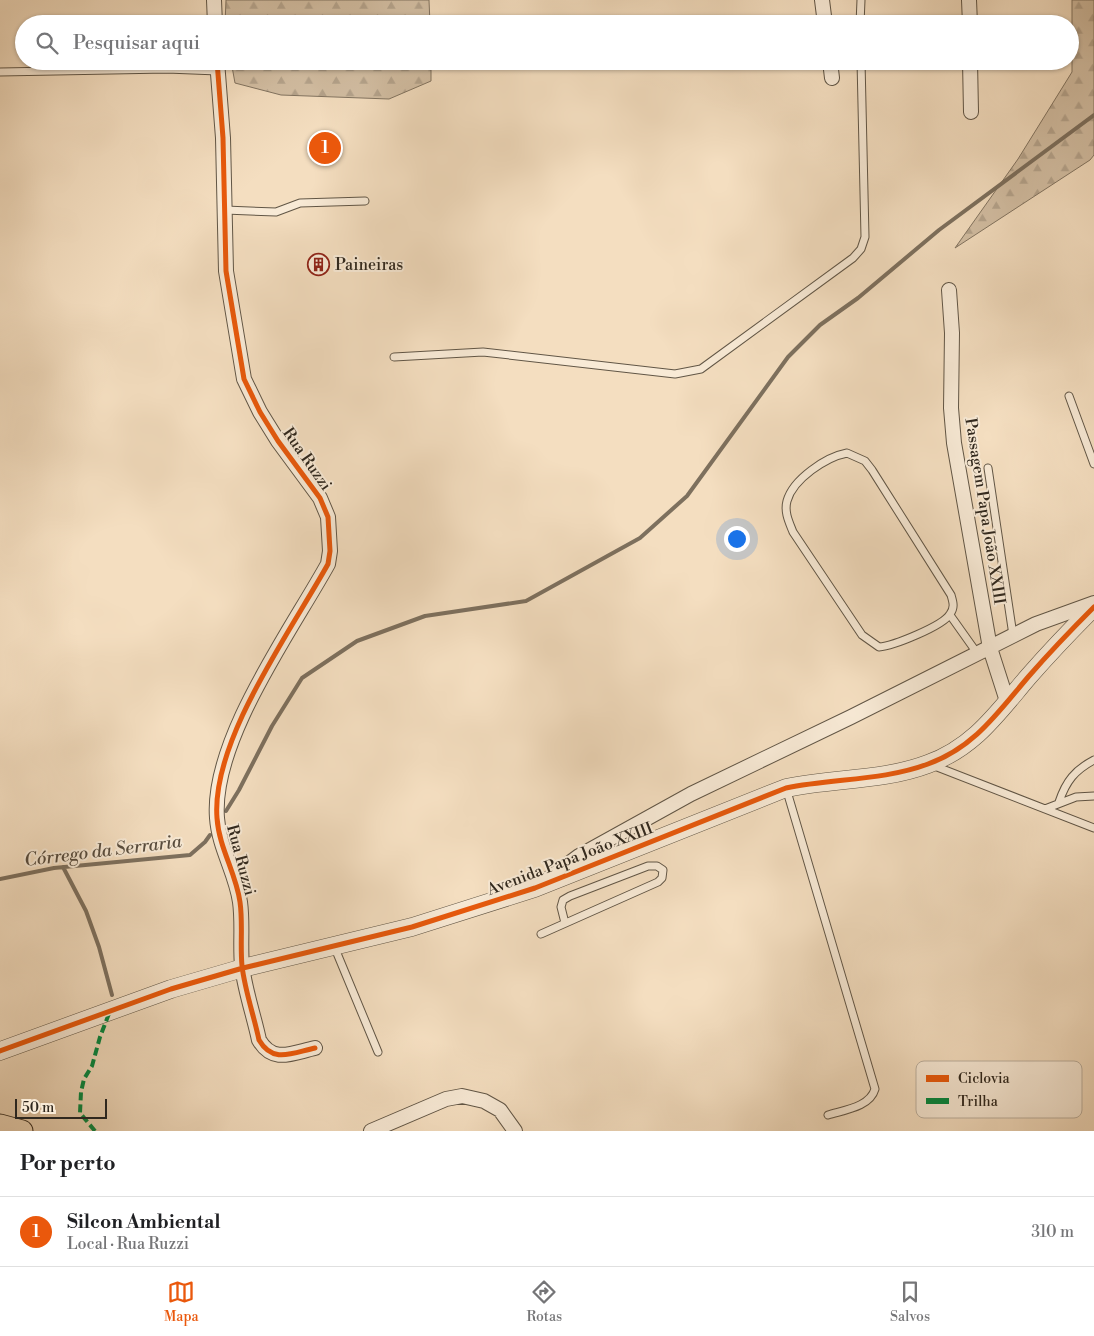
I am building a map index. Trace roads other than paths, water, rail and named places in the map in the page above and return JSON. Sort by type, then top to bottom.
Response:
[{"type":"main road","points":[[0,1125],[22,1131]]},
{"type":"street","points":[[214,0],[215,15]]},
{"type":"street","points":[[822,0],[824,15]]},
{"type":"street","points":[[969,0],[970,15]]},
{"type":"street","name":"Rua Ruzzi","points":[[218,70],[223,138],[226,271],[244,379],[260,412],[278,441],[320,498],[328,517],[330,535],[328,564],[267,667],[228,749],[220,782],[217,818],[223,849],[240,900],[242,968],[259,1040],[265,1050],[278,1056],[314,1048]]},
{"type":"street","points":[[831,70],[832,78]]},
{"type":"street","points":[[970,70],[970,112]]},
{"type":"street","name":"Passagem Papa João XXIII","points":[[949,290],[954,443],[983,650],[1007,701]]},
{"type":"street","points":[[535,888],[579,856],[691,794],[851,718],[1013,635],[1075,608],[1094,603]]},
{"type":"street","name":"Avenida Papa João XXIII","points":[[0,1051],[171,989],[242,968],[412,927],[535,888],[786,788],[816,782],[899,773],[929,764],[957,749],[986,729],[1007,701],[1094,607]]},
{"type":"street","points":[[371,1131],[446,1099],[462,1096],[484,1101],[500,1110],[515,1131]]},
{"type":"lane","points":[[860,15],[861,0]]},
{"type":"lane","points":[[0,72],[111,70]]},
{"type":"lane","points":[[394,357],[483,352],[675,374],[702,369],[853,258],[861,249],[865,237],[861,70]]},
{"type":"lane","points":[[225,210],[276,212],[300,203],[365,201]]},
{"type":"lane","points":[[1069,396],[1094,464]]},
{"type":"lane","points":[[847,453],[865,461],[951,595],[954,605],[950,615],[941,622],[888,646],[879,647],[870,643],[862,635],[794,532],[787,515],[787,502],[793,488],[804,477],[836,455],[847,453]]},
{"type":"lane","points":[[988,468],[1013,635]]},
{"type":"lane","points":[[950,615],[983,650]]},
{"type":"lane","points":[[1059,802],[1069,779],[1077,769],[1094,760]]},
{"type":"lane","points":[[929,764],[1094,828]]},
{"type":"lane","points":[[786,788],[875,1089],[873,1097],[867,1102],[828,1115]]},
{"type":"lane","points":[[1045,809],[1076,797],[1094,796]]},
{"type":"lane","points":[[541,934],[658,882],[662,878],[663,870],[657,866],[648,866],[570,896],[563,900],[562,906],[565,923]]},
{"type":"lane","points":[[334,945],[378,1052]]},
{"type":"waterway","points":[[226,811],[272,726],[302,678],[357,641],[425,616],[526,601],[640,538],[687,496],[788,357],[820,325],[858,298],[939,230],[1094,115]]},
{"type":"waterway","name":"Córrego da Serraria","points":[[0,879],[54,868],[190,855],[210,835]]},
{"type":"waterway","points":[[63,867],[86,911],[99,947],[112,995]]},
{"type":"place","name":"Silcon Ambiental","points":[[325,148]]},
{"type":"place","name":"Paineiras","points":[[319,265]]}]
